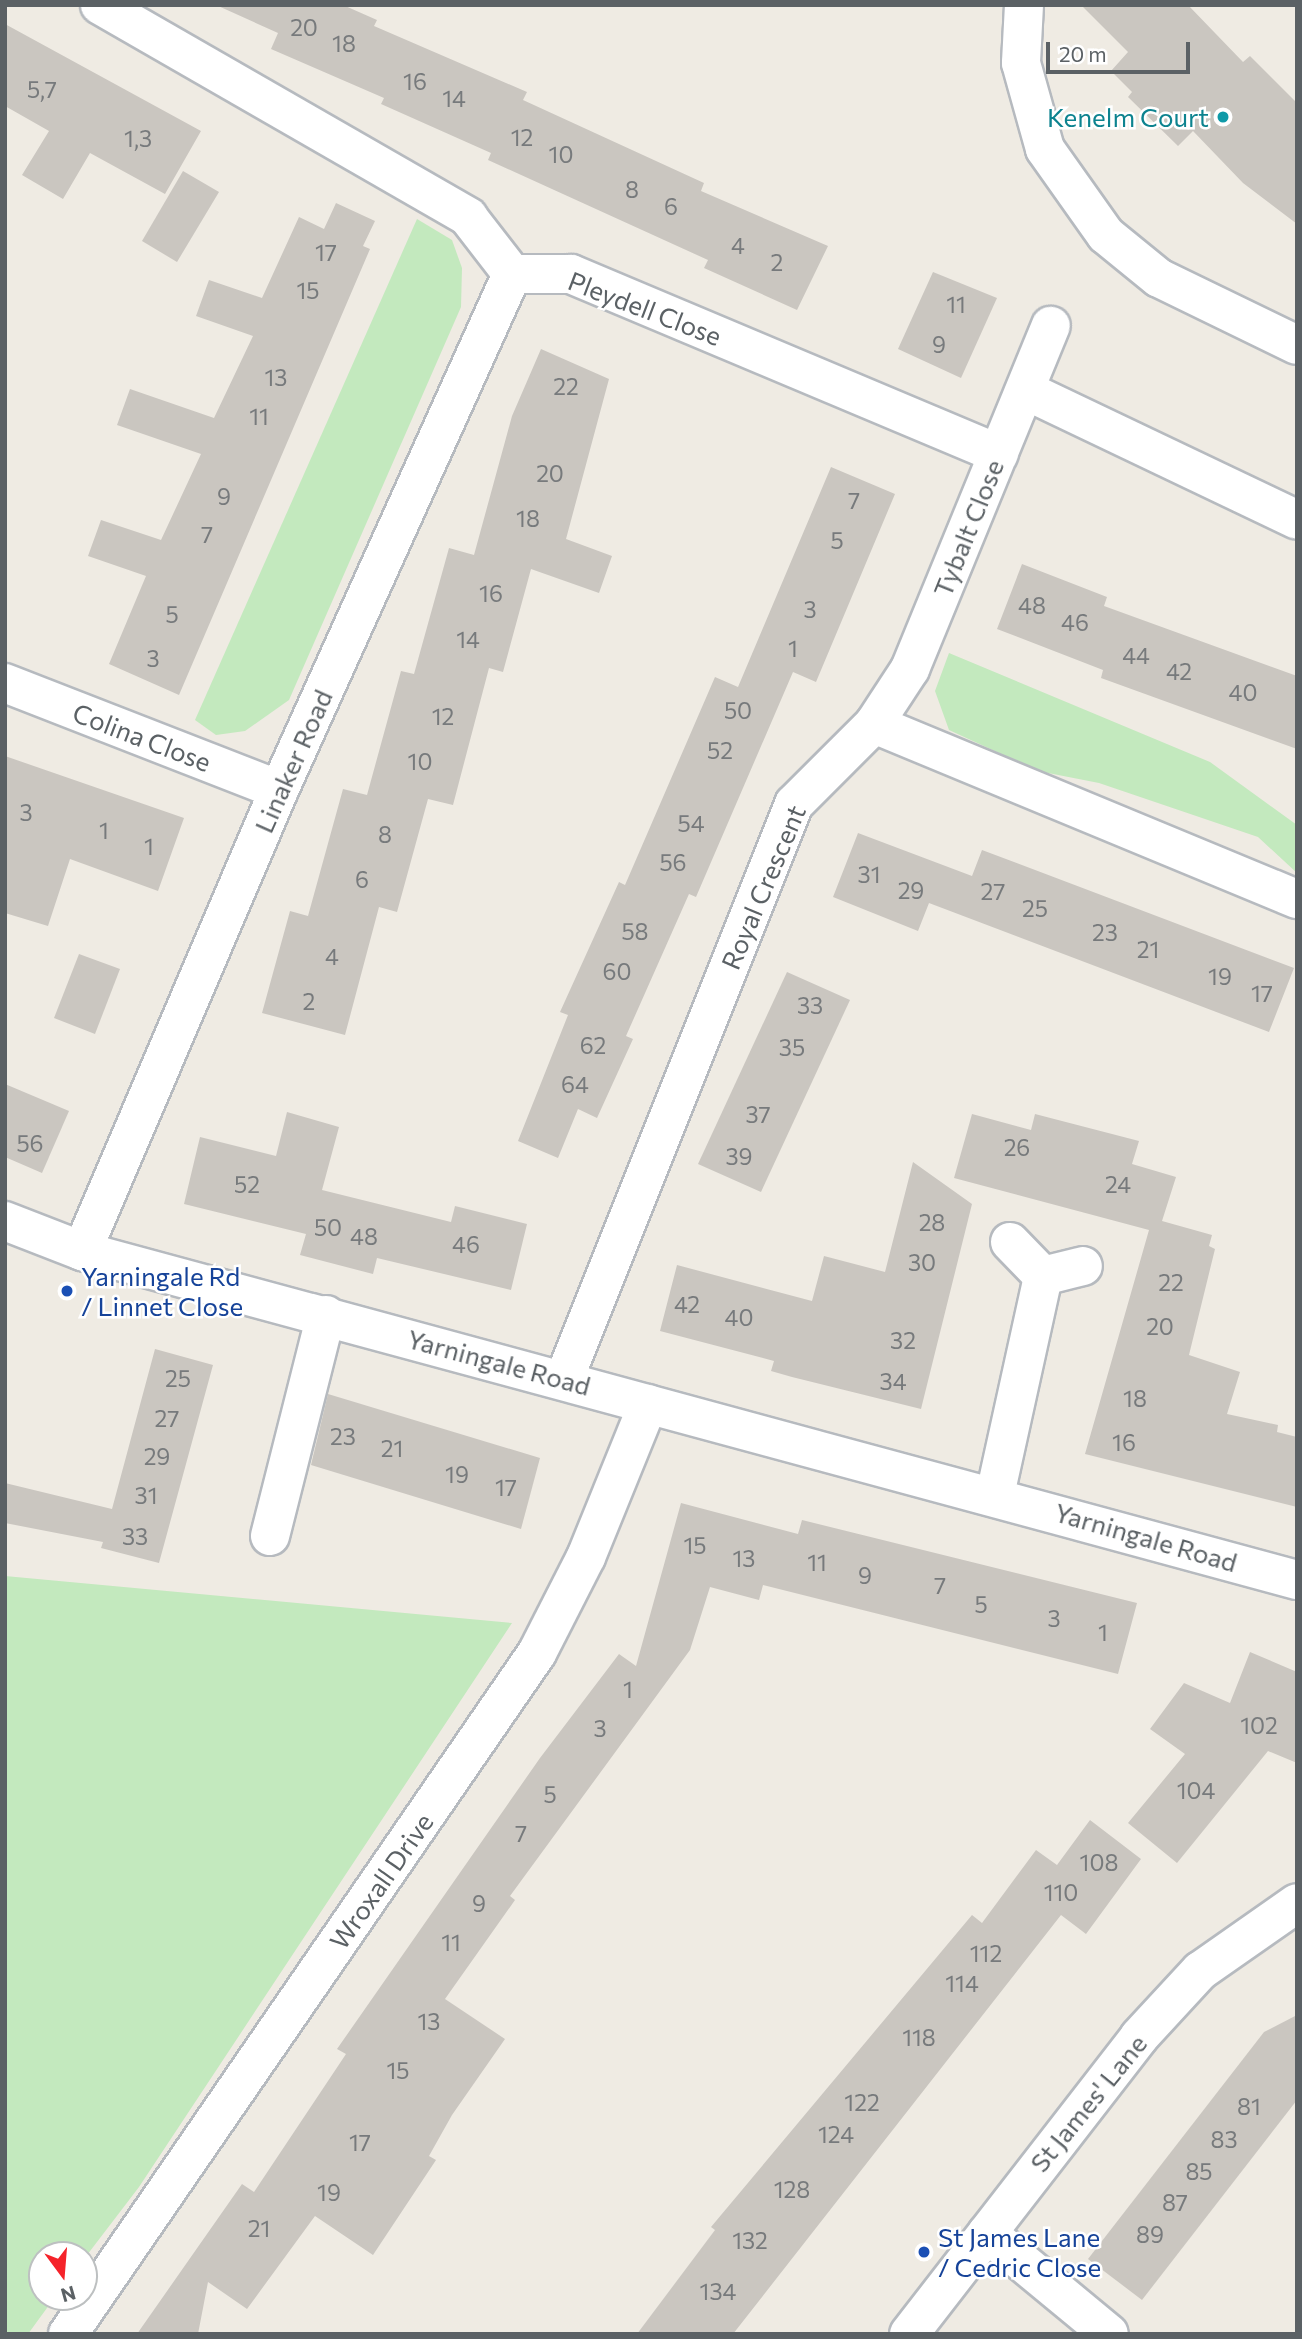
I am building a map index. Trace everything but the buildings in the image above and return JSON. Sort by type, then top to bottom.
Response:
[{"type":"street","points":[[100,5],[468,217],[512,274]]},
{"type":"street","points":[[1024,5],[1021,63],[1045,149],[1106,235],[1159,278],[1297,345]]},
{"type":"street","name":"Pleydell Close","points":[[512,274],[570,274],[999,454]]},
{"type":"street","name":"Linaker Road","points":[[82,1251],[279,790],[512,274]]},
{"type":"street","name":"Tybalt Close","points":[[874,724],[910,669],[1051,326]]},
{"type":"street","points":[[1025,390],[1297,520]]},
{"type":"street","name":"Colina Close","points":[[5,683],[279,790]]},
{"type":"street","points":[[874,724],[1297,899]]},
{"type":"street","name":"Royal Crescent","points":[[564,1379],[794,804],[874,724]]},
{"type":"street","name":"Yarningale Road","points":[[5,1221],[82,1251],[995,1495],[1297,1580]]},
{"type":"street","points":[[1010,1242],[1043,1276]]},
{"type":"street","points":[[1043,1276],[1083,1266]]},
{"type":"street","points":[[995,1495],[1043,1276]]},
{"type":"street","points":[[270,1536],[326,1315]]},
{"type":"street","name":"Wroxall Drive","points":[[68,2334],[537,1653],[586,1558],[648,1404]]},
{"type":"street","name":"St James' Lane","points":[[909,2334],[1087,2097],[1165,2009],[1200,1971],[1297,1903]]},
{"type":"street","points":[[987,2233],[1109,2334]]},
{"type":"green space","points":[[417,219],[452,240],[462,268],[461,307],[289,700],[245,731],[216,735],[195,720]]},
{"type":"green space","points":[[949,653],[1210,762],[1297,825],[1297,873],[1258,837],[1099,783],[1038,771],[949,730],[935,691]]},
{"type":"green space","points":[[5,1576],[512,1623],[139,2187],[98,2241],[28,2241],[28,2311],[45,2311],[28,2334],[5,2334]]},
{"type":"place","name":"Kenelm Court","points":[[1223,117]]},
{"type":"place","name":"Yarningale Rd / Linnet Close","points":[[67,1291]]},
{"type":"place","name":"St James Lane / Cedric Close","points":[[924,2252]]}]
